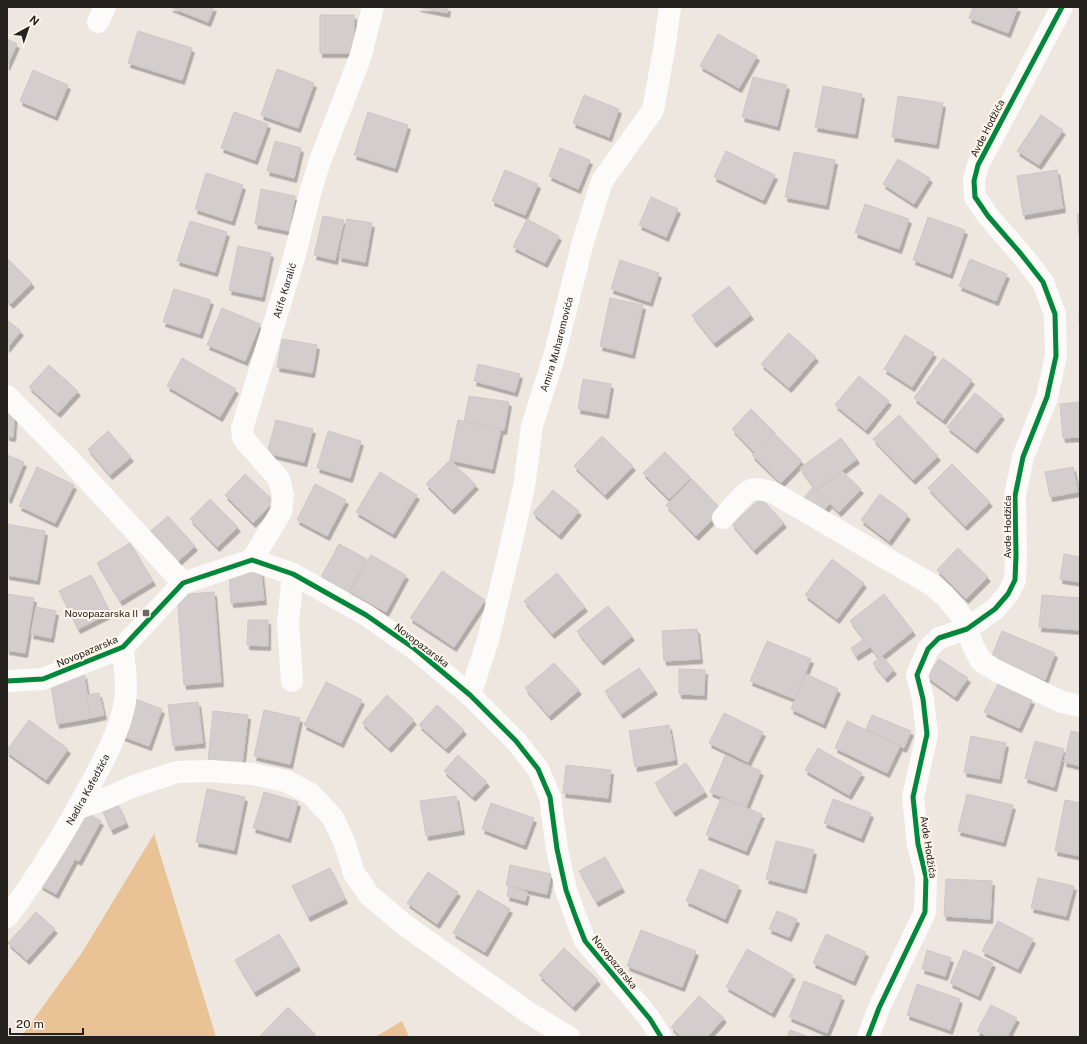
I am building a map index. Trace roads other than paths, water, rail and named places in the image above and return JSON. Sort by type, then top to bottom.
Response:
[{"type":"street","name":"Atife Karalić","points":[[252,560],[281,512],[283,495],[279,479],[248,444],[243,437],[242,429],[294,258],[320,161],[361,55],[373,7]]},
{"type":"street","name":"Amira Muharemovića","points":[[470,695],[488,640],[509,554],[524,487],[532,426],[554,357],[583,242],[602,181],[653,110],[670,7]]},
{"type":"street","name":"Avde Hodžića","points":[[868,1037],[879,1008],[925,912],[926,877],[918,844],[913,797],[927,734],[923,699],[917,675],[928,649],[939,638],[967,629],[995,609],[1008,594],[1015,580],[1015,496],[1023,457],[1047,397],[1056,356],[1055,314],[1043,282],[988,216],[975,197],[974,182],[978,165],[1062,7]]},
{"type":"street","points":[[7,396],[66,456],[183,584]]},
{"type":"street","points":[[723,518],[750,490],[761,490],[774,493],[932,586],[945,596],[963,618],[973,646],[981,661],[995,670],[1062,702],[1080,706]]},
{"type":"street","name":"Novopazarska","points":[[7,682],[43,679],[123,647],[183,584],[252,560],[293,574],[366,615],[415,649],[470,695],[516,741],[538,769],[550,797],[557,849],[566,890],[585,941],[650,1019],[661,1037]]},
{"type":"street","points":[[292,681],[288,623],[293,574]]},
{"type":"street","name":"Nadira Kafedžića","points":[[7,917],[61,836],[108,753],[125,701],[126,681],[123,647]]},
{"type":"street","points":[[78,808],[105,799],[134,786],[177,772],[211,771],[252,774],[286,780],[311,794],[333,818],[345,844],[354,873],[369,894],[406,926],[528,1013],[569,1037]]},
{"type":"place","name":"Novopazarska II","points":[[146,613]]}]
